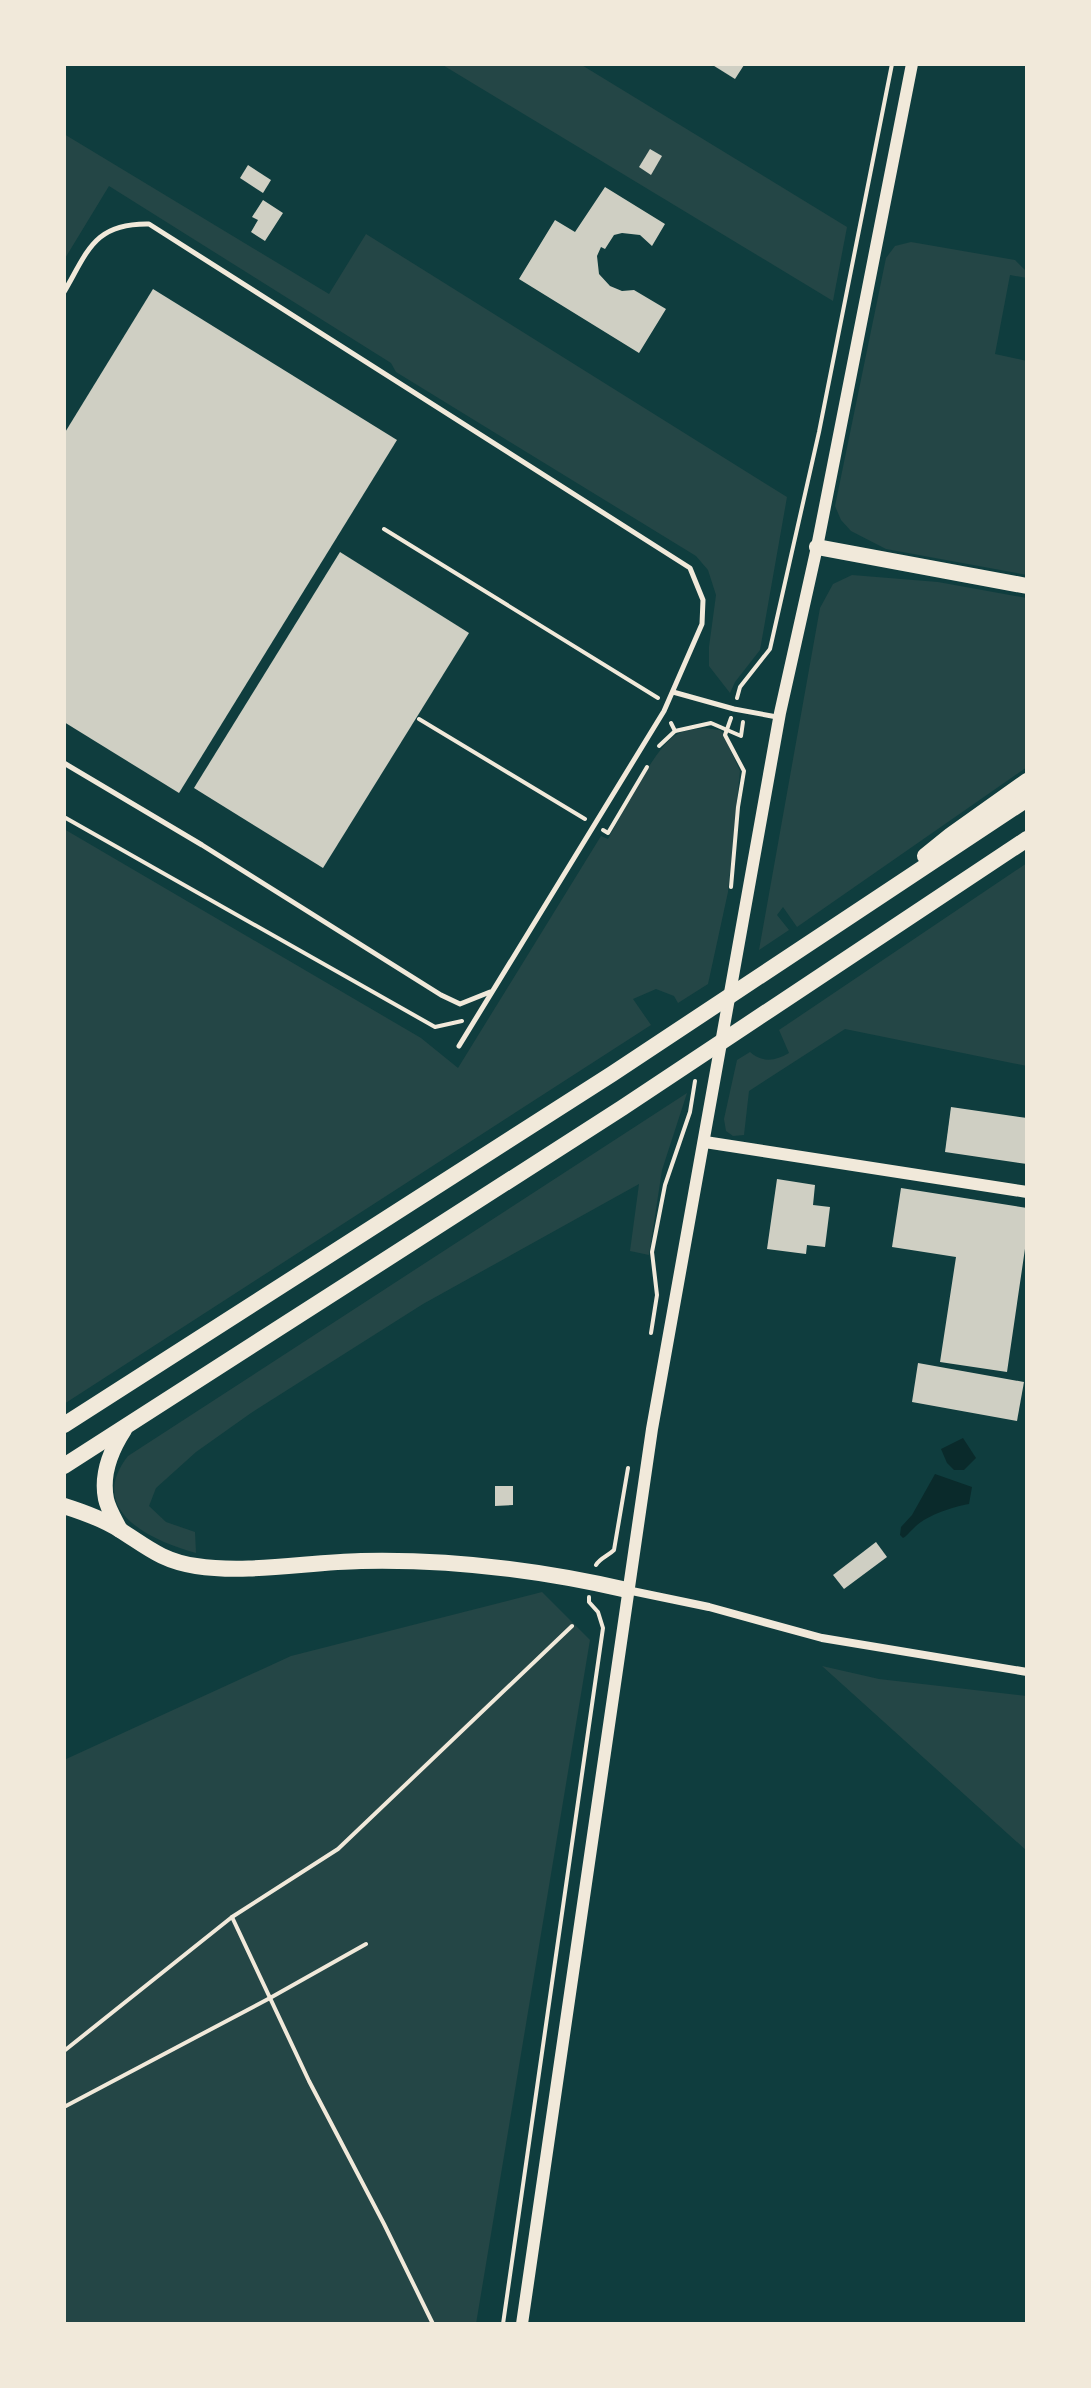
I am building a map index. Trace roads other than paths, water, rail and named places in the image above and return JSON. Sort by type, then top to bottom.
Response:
[{"type":"main road","points":[[817,547],[1027,586]]},
{"type":"main road","points":[[857,911],[951,835],[1027,781]]},
{"type":"main road","points":[[64,1425],[612,1074],[1027,799]]},
{"type":"main road","points":[[64,1466],[622,1108],[1027,839]]},
{"type":"main road","points":[[120,1530],[106,1499],[106,1473],[112,1449],[128,1425]]},
{"type":"main road","points":[[64,1506],[120,1530],[141,1546],[165,1558],[195,1566],[226,1569],[419,1560],[487,1566],[627,1590]]},
{"type":"street","points":[[522,2324],[652,1429],[779,718],[817,547],[912,64]]},
{"type":"street","points":[[705,1142],[1027,1192]]},
{"type":"street","points":[[627,1590],[709,1607],[822,1638],[1027,1672]]},
{"type":"lane","points":[[64,292],[96,239],[112,229],[130,224],[149,224],[690,568],[703,600],[702,624],[664,711],[459,1046]]},
{"type":"lane","points":[[673,692],[779,718]]},
{"type":"lane","points":[[64,763],[202,845],[441,995],[460,1004],[491,991]]}]
